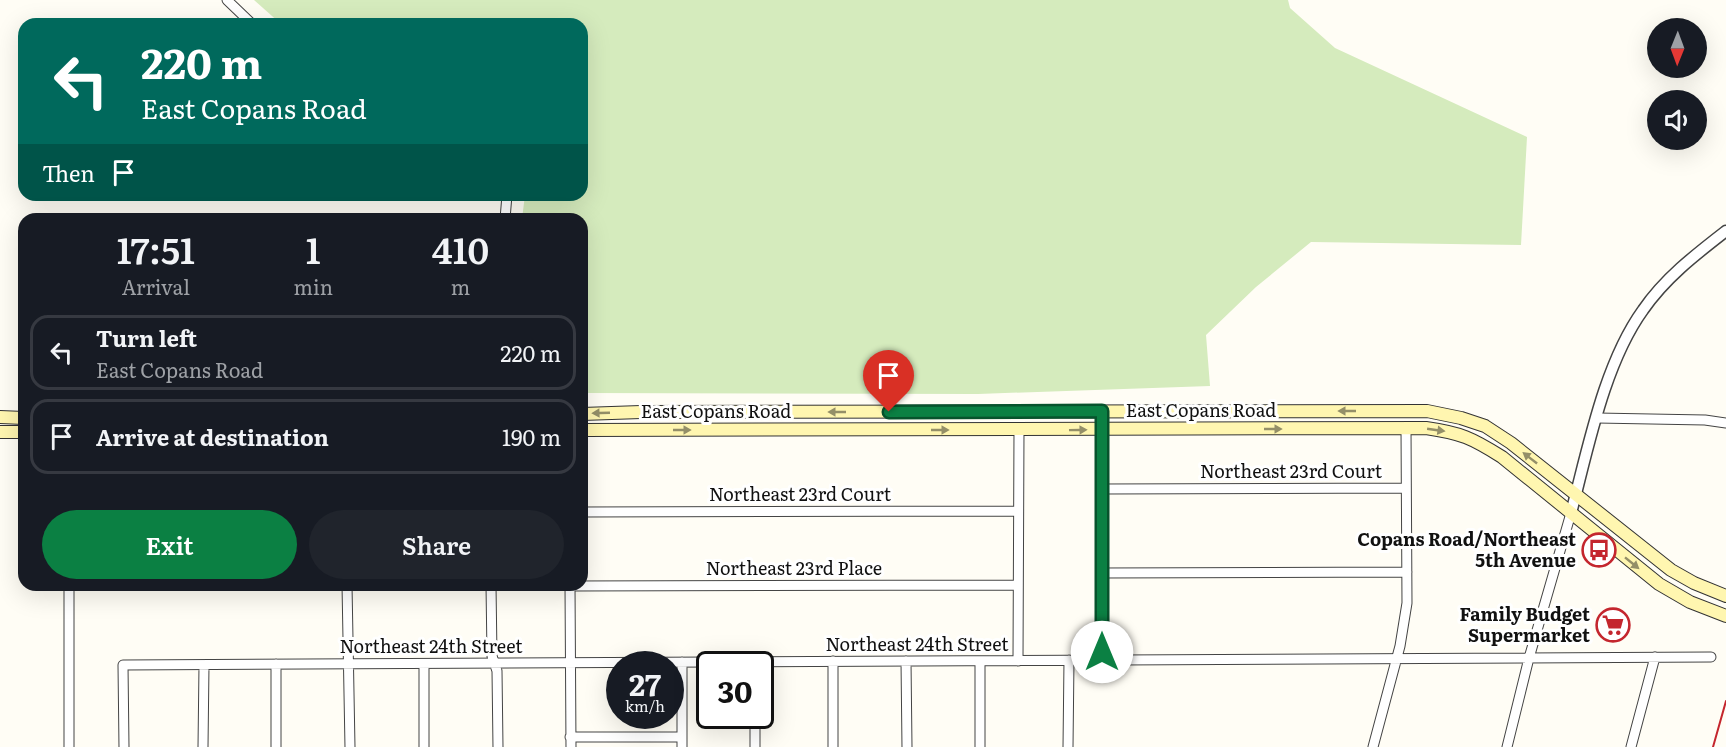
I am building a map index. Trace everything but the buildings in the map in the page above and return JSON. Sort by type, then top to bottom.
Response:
[{"type":"main road","name":"East Copans Road","points":[[588,414],[1427,411],[1485,426],[1520,450],[1671,570],[1694,583],[1726,596]]},
{"type":"main road","points":[[0,417],[18,418]]},
{"type":"main road","name":"East Copans Road","points":[[588,430],[1426,428],[1457,433],[1477,441],[1502,457],[1659,584],[1690,602],[1726,616]]},
{"type":"main road","points":[[0,432],[18,432]]},
{"type":"street","points":[[227,0],[246,18]]},
{"type":"street","points":[[1507,747],[1529,658],[1597,418],[1623,344],[1642,311],[1680,266],[1726,231]]},
{"type":"street","points":[[1102,411],[1102,660]]},
{"type":"street","points":[[1597,418],[1706,420],[1726,423]]},
{"type":"street","points":[[1373,747],[1397,659],[1406,611],[1406,428]]},
{"type":"street","points":[[1018,661],[1019,430]]},
{"type":"street","name":"Northeast 23rd Court","points":[[1103,489],[1406,488]]},
{"type":"street","name":"Northeast 23rd Court","points":[[588,512],[1018,511]]},
{"type":"street","points":[[1102,573],[1407,572]]},
{"type":"street","name":"Northeast 23rd Place","points":[[588,585],[1018,585]]},
{"type":"street","points":[[69,591],[69,747]]},
{"type":"street","points":[[347,591],[351,747]]},
{"type":"street","points":[[490,591],[493,663],[497,671],[498,747]]},
{"type":"street","points":[[570,591],[571,742],[682,742]]},
{"type":"street","points":[[1631,747],[1655,657]]},
{"type":"street","name":"Northeast 24th Street","points":[[774,663],[1711,657]]},
{"type":"street","points":[[1068,747],[1069,660]]},
{"type":"street","points":[[906,661],[907,747]]},
{"type":"street","points":[[980,661],[980,747]]},
{"type":"street","points":[[833,662],[833,747]]},
{"type":"street","points":[[424,663],[424,747]]},
{"type":"street","name":"Northeast 24th Street","points":[[124,747],[123,665],[606,663]]},
{"type":"street","points":[[276,664],[276,747]]},
{"type":"street","points":[[203,747],[204,665]]},
{"type":"street","points":[[755,729],[755,747]]},
{"type":"green space","points":[[254,0],[1288,0],[1290,8],[1335,48],[1527,137],[1521,245],[1311,242],[1256,287],[1206,335],[1210,386],[978,394],[588,393],[588,213],[523,213],[524,201],[588,201],[588,18],[274,18]]},
{"type":"railway","points":[[1713,747],[1726,701]]},
{"type":"place","name":"Copans Road/Northeast 5th Avenue","points":[[1599,550]]},
{"type":"place","name":"Family Budget Supermarket","points":[[1613,625]]},
{"type":"route","points":[[889,412],[1102,411],[1102,652]]}]
